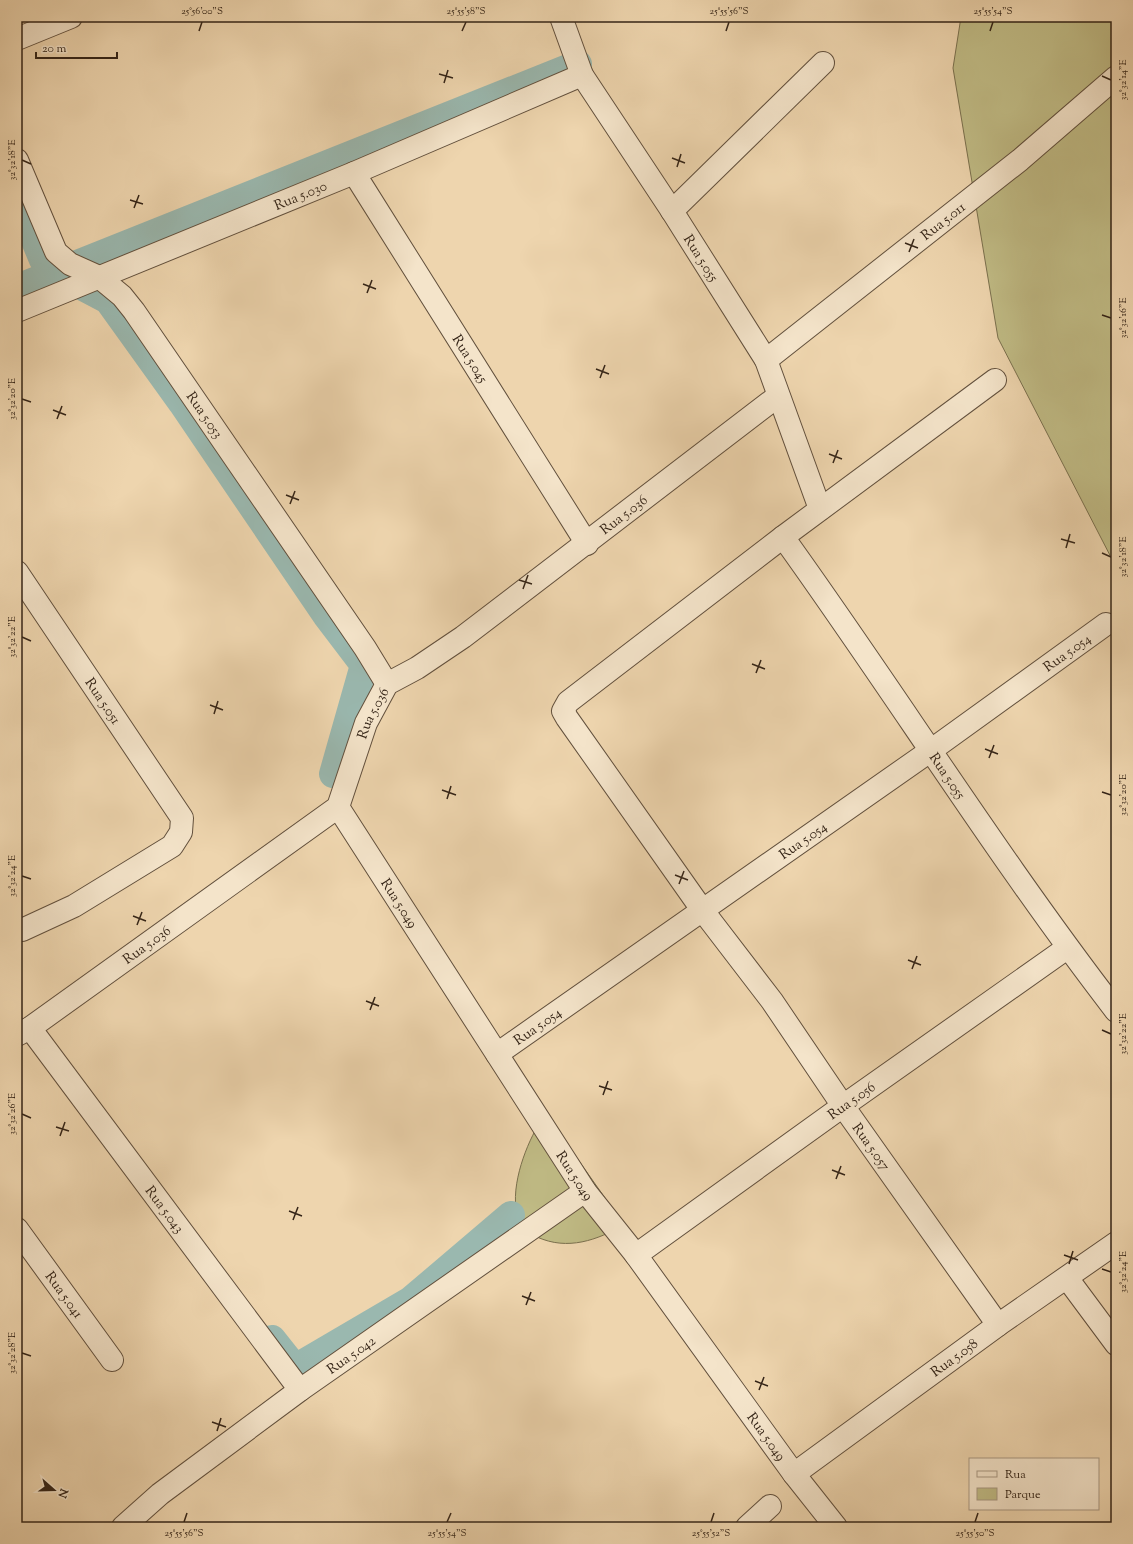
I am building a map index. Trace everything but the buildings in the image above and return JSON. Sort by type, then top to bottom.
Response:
[{"type":"street","points":[[17,39],[71,17]]},
{"type":"street","name":"Rua 5.055","points":[[561,17],[582,75],[672,211],[766,360],[820,510]]},
{"type":"street","points":[[672,211],[823,63]]},
{"type":"street","name":"Rua 5.030","points":[[17,311],[354,173],[582,75]]},
{"type":"street","name":"Rua 5.011","points":[[766,360],[1020,160],[1116,77]]},
{"type":"street","name":"Rua 5.053","points":[[17,160],[56,252],[70,264],[99,277],[122,296],[134,311],[365,648],[387,684]]},
{"type":"street","name":"Rua 5.045","points":[[354,173],[587,544]]},
{"type":"street","points":[[783,537],[995,380]]},
{"type":"street","name":"Rua 5.036","points":[[24,1032],[338,807],[366,723],[387,684],[417,668],[463,637],[587,544],[778,396]]},
{"type":"street","name":"Rua 5.055","points":[[783,537],[846,624],[930,751],[1068,948],[1116,1011]]},
{"type":"street","name":"Rua 5.057","points":[[783,537],[568,702],[563,711],[703,911],[772,1001],[843,1106],[998,1325]]},
{"type":"street","name":"Rua 5.051","points":[[17,572],[182,818],[181,832],[172,846],[74,906],[22,930],[17,930]]},
{"type":"street","name":"Rua 5.054","points":[[497,1054],[930,751],[1106,624]]},
{"type":"street","name":"Rua 5.049","points":[[338,807],[585,1191],[636,1255],[794,1474],[836,1527]]},
{"type":"street","name":"Rua 5.056","points":[[636,1255],[843,1106],[1068,948]]},
{"type":"street","name":"Rua 5.043","points":[[24,1032],[300,1390]]},
{"type":"street","name":"Rua 5.042","points":[[123,1527],[160,1494],[300,1390],[585,1191]]},
{"type":"street","name":"Rua 5.041","points":[[17,1229],[112,1360]]},
{"type":"street","name":"Rua 5.058","points":[[794,1474],[998,1325],[1116,1243]]},
{"type":"street","points":[[1067,1278],[1116,1344]]},
{"type":"street","points":[[747,1527],[770,1506]]},
{"type":"green space","points":[[961,17],[1116,17],[1116,567],[998,338],[953,68]]},
{"type":"green space","points":[[553,1124],[624,1225],[593,1239],[571,1243],[549,1241],[526,1233],[521,1225],[515,1203],[521,1164],[535,1131]]},
{"type":"waterway","points":[[17,288],[578,64]]},
{"type":"waterway","points":[[17,197],[43,260],[70,280],[108,300],[182,403],[326,615],[364,665],[333,774]]},
{"type":"waterway","points":[[272,1339],[295,1368],[411,1300],[511,1215]]}]
